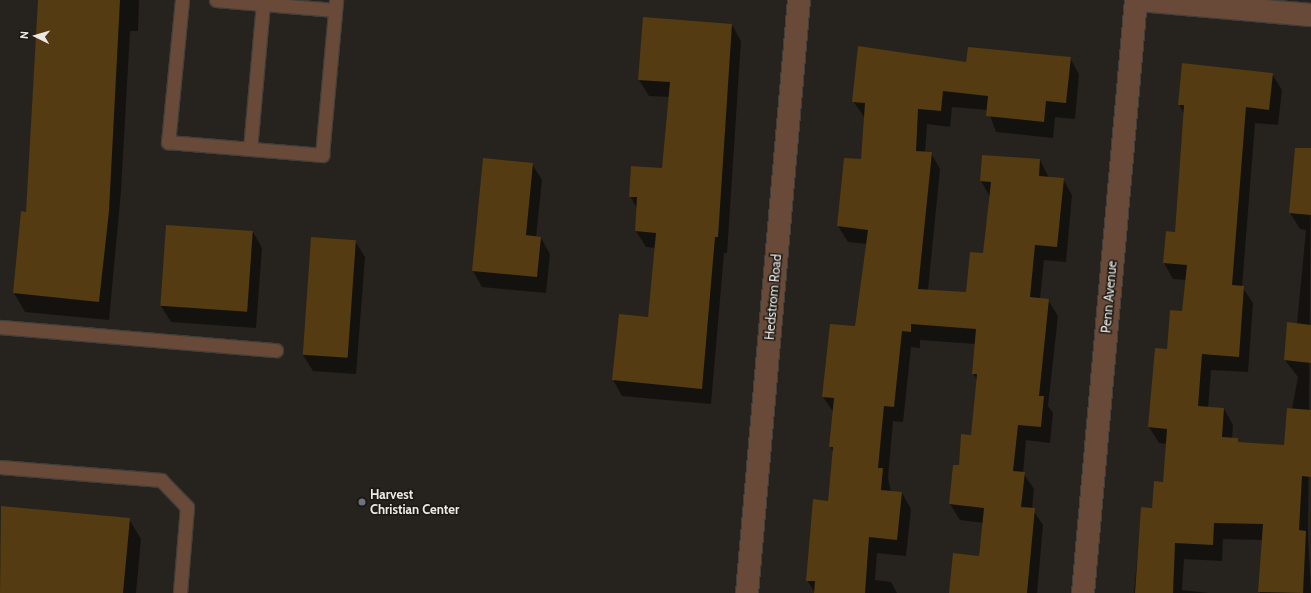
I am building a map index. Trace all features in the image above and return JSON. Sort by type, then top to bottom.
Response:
[{"type":"street","name":"Hedstrom Road","points":[[747,593],[800,0]]},
{"type":"street","name":"Penn Avenue","points":[[1083,593],[1136,0]]},
{"type":"street","points":[[1139,0],[1311,15]]},
{"type":"lane","points":[[182,0],[168,142],[322,155],[336,5],[263,4],[216,0]]},
{"type":"lane","points":[[250,149],[263,4]]},
{"type":"lane","points":[[0,327],[276,350]]},
{"type":"lane","points":[[0,467],[161,480],[187,507],[180,593]]},
{"type":"building","points":[[38,0],[120,0],[109,211],[99,302],[13,293],[21,211],[26,212]]},
{"type":"building","points":[[643,17],[732,24],[718,237],[715,237],[702,389],[612,380],[619,314],[648,317],[656,233],[635,231],[637,197],[629,197],[631,166],[662,168],[670,82],[638,80]]},
{"type":"building","points":[[858,46],[966,62],[968,47],[1071,57],[1066,103],[1046,101],[1044,122],[986,116],[988,96],[943,91],[941,111],[918,109],[916,151],[932,152],[918,289],[966,292],[970,252],[983,253],[991,182],[980,181],[982,155],[1040,159],[1039,176],[1064,178],[1057,247],[1035,245],[1030,297],[1049,299],[1039,396],[1044,396],[1041,427],[1018,425],[1013,471],[1025,472],[1021,507],[1035,508],[1027,593],[949,593],[953,553],[979,556],[984,508],[949,504],[953,465],[959,465],[961,434],[971,435],[977,374],[972,374],[976,329],[911,324],[911,332],[902,331],[894,407],[884,406],[878,468],[883,468],[881,490],[902,492],[897,540],[869,537],[865,593],[814,593],[815,581],[806,581],[813,499],[828,501],[833,447],[829,447],[834,398],[822,397],[830,324],[855,326],[868,230],[837,226],[844,158],[861,159],[865,103],[852,102]]},
{"type":"building","points":[[1182,63],[1273,73],[1269,110],[1246,107],[1232,285],[1244,286],[1239,357],[1202,354],[1198,406],[1224,408],[1222,437],[1238,438],[1238,442],[1284,445],[1287,408],[1311,410],[1311,477],[1302,476],[1299,530],[1306,531],[1303,593],[1258,592],[1263,524],[1214,523],[1213,545],[1175,543],[1173,593],[1135,593],[1141,507],[1152,508],[1154,481],[1163,482],[1167,429],[1148,427],[1155,348],[1167,349],[1170,310],[1182,311],[1187,265],[1163,263],[1166,231],[1175,232],[1184,105],[1178,105]]},
{"type":"building","points":[[1295,148],[1311,148],[1311,215],[1289,213]]},
{"type":"building","points":[[483,158],[533,163],[526,235],[541,237],[537,277],[472,271]]},
{"type":"building","points":[[166,225],[253,231],[247,312],[160,306]]},
{"type":"building","points":[[311,237],[356,240],[348,358],[303,355]]},
{"type":"building","points":[[1287,322],[1311,325],[1311,363],[1284,360]]},
{"type":"building","points":[[1,506],[130,518],[123,593],[0,593]]},
{"type":"place","name":"Harvest Christian Center","points":[[362,502]]}]
